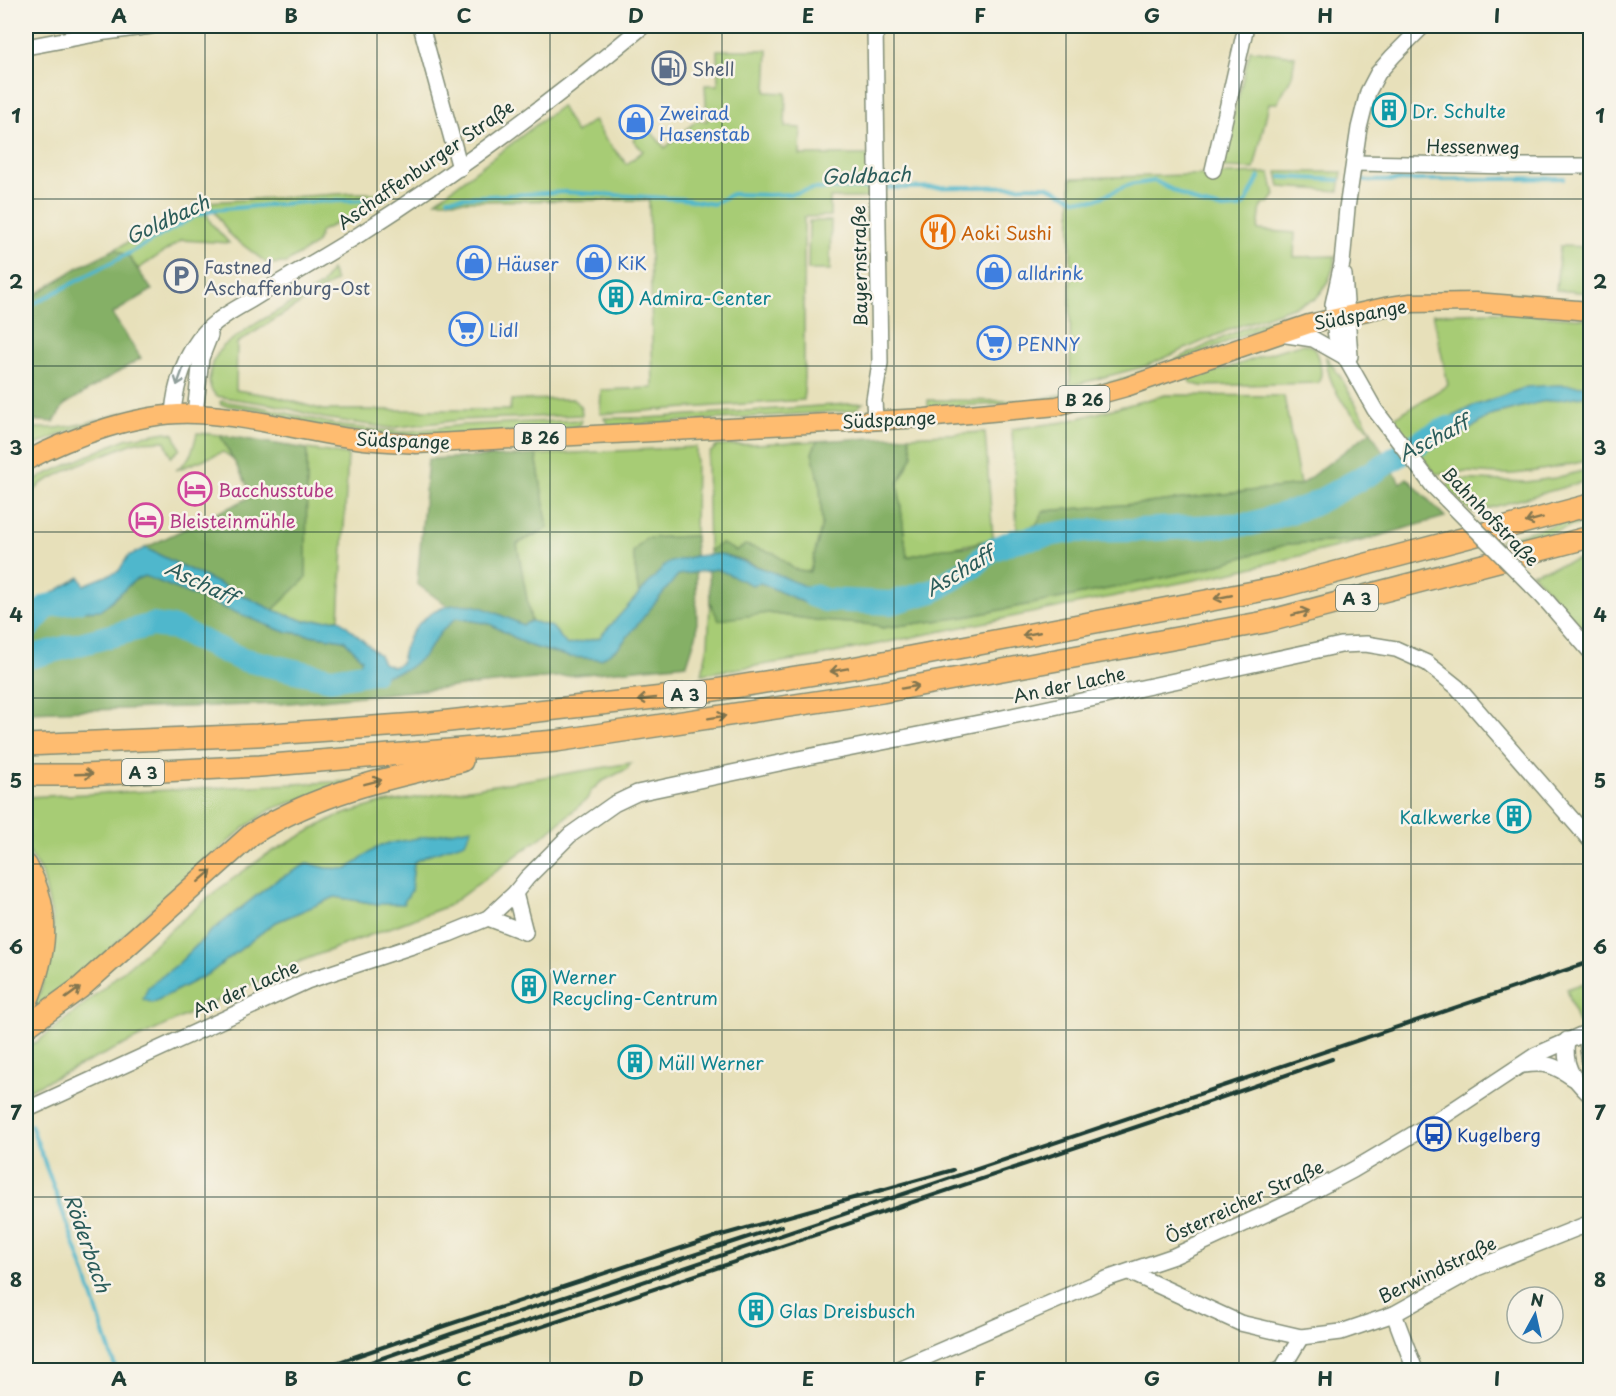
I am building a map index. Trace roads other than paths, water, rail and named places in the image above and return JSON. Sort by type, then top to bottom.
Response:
[{"type":"highway","name":"A 3","points":[[26,746],[257,735],[431,723],[690,694],[840,670],[1280,587],[1590,505]]},
{"type":"highway","name":"A 3","points":[[26,775],[84,775],[260,766],[556,741],[882,692],[1265,622],[1590,537]]},
{"type":"highway","points":[[26,1027],[80,988],[252,834],[279,817],[364,784],[556,741]]},
{"type":"highway","points":[[26,865],[34,879],[41,900],[44,924],[43,948],[26,1005]]},
{"type":"main road","name":"Südspange","points":[[173,414],[195,414],[358,440],[416,444],[925,418],[1057,406],[1126,387],[1280,334],[1340,316],[1411,303],[1475,302],[1590,311]]},
{"type":"main road","name":"B 26","points":[[26,461],[76,437],[143,419],[173,414]]},
{"type":"street","points":[[26,47],[104,28],[151,26]]},
{"type":"street","points":[[421,26],[460,168]]},
{"type":"street","name":"Aschaffenburger Straße","points":[[173,414],[174,394],[186,363],[197,343],[219,320],[363,232],[460,168],[597,64],[643,26]]},
{"type":"street","name":"Bayernstraße","points":[[875,26],[880,363],[884,380],[880,420]]},
{"type":"street","points":[[1213,170],[1246,26]]},
{"type":"street","name":"Bahnhofstraße","points":[[1354,371],[1340,316],[1333,304],[1342,263],[1354,163],[1368,92],[1385,64],[1423,26]]},
{"type":"street","name":"Hessenweg","points":[[1354,163],[1590,165]]},
{"type":"street","name":"Bahnhofstraße","points":[[1340,316],[1336,336],[1345,357],[1386,426],[1433,486],[1544,598],[1590,651]]},
{"type":"street","points":[[195,414],[201,358],[210,334],[219,320]]},
{"type":"street","name":"Bahnhofstraße","points":[[1280,334],[1313,339],[1345,357]]},
{"type":"street","name":"An der Lache","points":[[26,1110],[307,981],[449,934],[488,918],[570,835],[614,804],[637,794],[822,754],[984,723],[1341,645],[1366,644],[1396,649],[1427,663],[1457,687],[1590,840]]},
{"type":"street","points":[[488,918],[525,932],[515,893]]},
{"type":"street","points":[[1588,1032],[1590,1064]]},
{"type":"street","name":"Österreicher Straße","points":[[896,1371],[930,1364],[1106,1279],[1174,1256],[1300,1198],[1353,1170],[1444,1116],[1520,1065],[1567,1040],[1588,1032]]},
{"type":"street","points":[[1567,1040],[1565,1054],[1576,1081]]},
{"type":"street","points":[[1520,1065],[1539,1063],[1554,1066],[1576,1081],[1590,1095]]},
{"type":"street","name":"Berwindstraße","points":[[1129,1272],[1240,1323],[1301,1337],[1341,1332],[1394,1314],[1477,1268],[1590,1223]]},
{"type":"street","points":[[1394,1314],[1415,1371]]},
{"type":"street","points":[[1278,1371],[1283,1367],[1301,1337]]},
{"type":"water","points":[[1590,386],[1590,395],[1541,402],[1490,415],[1469,430],[1429,449],[1414,436],[1471,407],[1527,387]]},
{"type":"water","points":[[145,548],[273,610],[305,621],[339,619],[379,655],[383,663],[393,667],[401,663],[409,637],[416,627],[425,618],[448,606],[476,606],[523,625],[531,621],[552,627],[567,645],[599,638],[667,563],[695,556],[721,554],[811,589],[844,595],[846,601],[841,607],[807,604],[761,583],[752,585],[717,569],[678,575],[619,647],[601,659],[570,657],[530,646],[490,624],[456,618],[441,632],[423,657],[407,669],[369,681],[347,680],[350,672],[358,668],[362,659],[344,640],[282,631],[145,576],[135,580],[101,610],[54,612],[41,600],[80,577],[84,585],[119,571],[128,556]]},
{"type":"water","points":[[472,828],[465,842],[414,862],[411,891],[403,904],[377,904],[335,897],[274,923],[210,973],[152,1003],[143,999],[148,987],[178,964],[209,933],[274,882],[308,863],[326,868],[348,869],[381,845]]},
{"type":"waterway","name":"Goldbach","points":[[883,188],[1047,186],[1075,199],[1095,200],[1128,185],[1155,181],[1200,204],[1223,209],[1239,208],[1246,203],[1259,177]]},
{"type":"waterway","points":[[1281,177],[1339,180]]},
{"type":"waterway","points":[[1363,181],[1564,178]]},
{"type":"waterway","name":"Goldbach","points":[[448,198],[565,192],[683,199],[713,204],[732,194],[769,195],[791,194],[813,189],[875,188]]},
{"type":"waterway","name":"Goldbach","points":[[26,308],[195,216],[212,210],[305,202],[370,200]]},
{"type":"waterway","name":"Aschaff","points":[[814,596],[825,600],[891,603],[933,591],[974,566],[990,551],[1014,541],[1072,531],[1251,524],[1310,506],[1378,469],[1425,439],[1449,428]]},
{"type":"waterway","name":"Aschaff","points":[[26,630],[47,606],[78,601]]},
{"type":"waterway","name":"Aschaff","points":[[26,658],[152,625],[174,628],[241,659],[331,679],[374,672]]},
{"type":"waterway","name":"Röderbach","points":[[31,1125],[82,1265],[116,1370]]},
{"type":"railway","points":[[382,1370],[1590,962]]},
{"type":"railway","points":[[413,1370],[1332,1059]]},
{"type":"railway","points":[[316,1370],[718,1236],[953,1170]]},
{"type":"railway","points":[[348,1370],[782,1226]]},
{"type":"place","name":"Shell","points":[[669,68]]},
{"type":"place","name":"Dr. Schulte","points":[[1389,110]]},
{"type":"place","name":"Zweirad Hasenstab","points":[[636,122]]},
{"type":"place","name":"Aoki Sushi","points":[[938,232]]},
{"type":"place","name":"KiK","points":[[594,262]]},
{"type":"place","name":"Häuser","points":[[474,263]]},
{"type":"place","name":"alldrink","points":[[994,272]]},
{"type":"place","name":"Fastned Aschaffenburg-Ost","points":[[181,276]]},
{"type":"place","name":"Admira-Center","points":[[616,297]]},
{"type":"place","name":"Lidl","points":[[466,329]]},
{"type":"place","name":"PENNY","points":[[994,343]]},
{"type":"place","name":"Bacchusstube","points":[[195,489]]},
{"type":"place","name":"Bleisteinmühle","points":[[146,520]]},
{"type":"place","name":"Kalkwerke","points":[[1514,816]]},
{"type":"place","name":"Werner Recycling-Centrum","points":[[529,986]]},
{"type":"place","name":"Müll Werner","points":[[635,1062]]},
{"type":"place","name":"Kugelberg","points":[[1434,1134]]},
{"type":"place","name":"Glas Dreisbusch","points":[[756,1310]]}]
